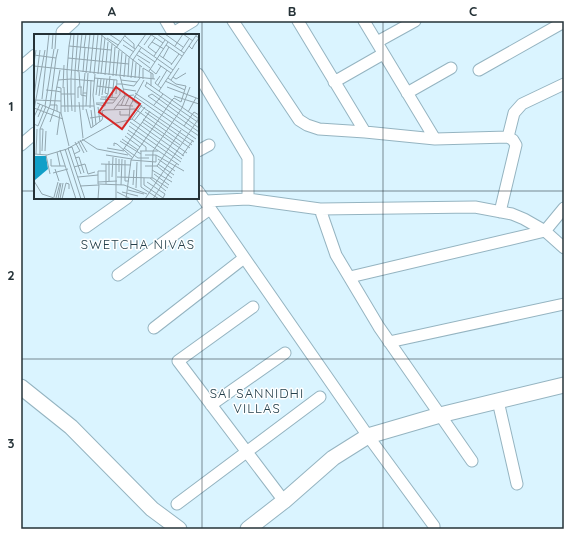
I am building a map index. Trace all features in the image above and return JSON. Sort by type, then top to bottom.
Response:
[{"type":"street","points":[[62,34],[74,21]]},
{"type":"street","points":[[166,21],[174,34],[193,21]]},
{"type":"street","points":[[233,21],[299,120],[307,125],[319,129],[435,139],[508,137],[513,140],[516,145],[500,212]]},
{"type":"street","points":[[298,21],[365,132]]},
{"type":"street","points":[[364,21],[435,139]]},
{"type":"street","points":[[377,42],[415,21]]},
{"type":"street","points":[[479,70],[564,22]]},
{"type":"street","points":[[334,82],[384,54]]},
{"type":"street","points":[[21,67],[34,56]]},
{"type":"street","points":[[407,93],[451,68]]},
{"type":"street","points":[[199,76],[248,158],[248,199]]},
{"type":"street","points":[[508,137],[514,113],[522,104],[564,84]]},
{"type":"street","points":[[21,145],[34,134]]},
{"type":"street","points":[[199,150],[209,144]]},
{"type":"street","points":[[199,192],[368,436],[434,526],[434,529]]},
{"type":"street","points":[[86,227],[126,199]]},
{"type":"street","points":[[118,275],[208,205],[248,199],[320,209],[475,208],[512,214],[524,219],[545,231],[564,248]]},
{"type":"street","points":[[350,277],[545,231],[564,208]]},
{"type":"street","points":[[320,209],[336,255],[379,327],[472,461]]},
{"type":"street","points":[[154,328],[244,258]]},
{"type":"street","points":[[389,342],[564,304]]},
{"type":"street","points":[[253,307],[178,361],[284,501]]},
{"type":"street","points":[[212,405],[285,353]]},
{"type":"street","points":[[248,529],[284,501],[333,458],[368,436],[440,415],[564,385]]},
{"type":"street","points":[[21,387],[71,427],[152,509],[179,529]]},
{"type":"street","points":[[177,504],[320,397]]},
{"type":"street","points":[[498,401],[518,484]]},
{"type":"district","name":"SWETCHA NIVAS","points":[[138,244]]},
{"type":"district","name":"SAI SANNIDHI VILLAS","points":[[257,400]]}]
